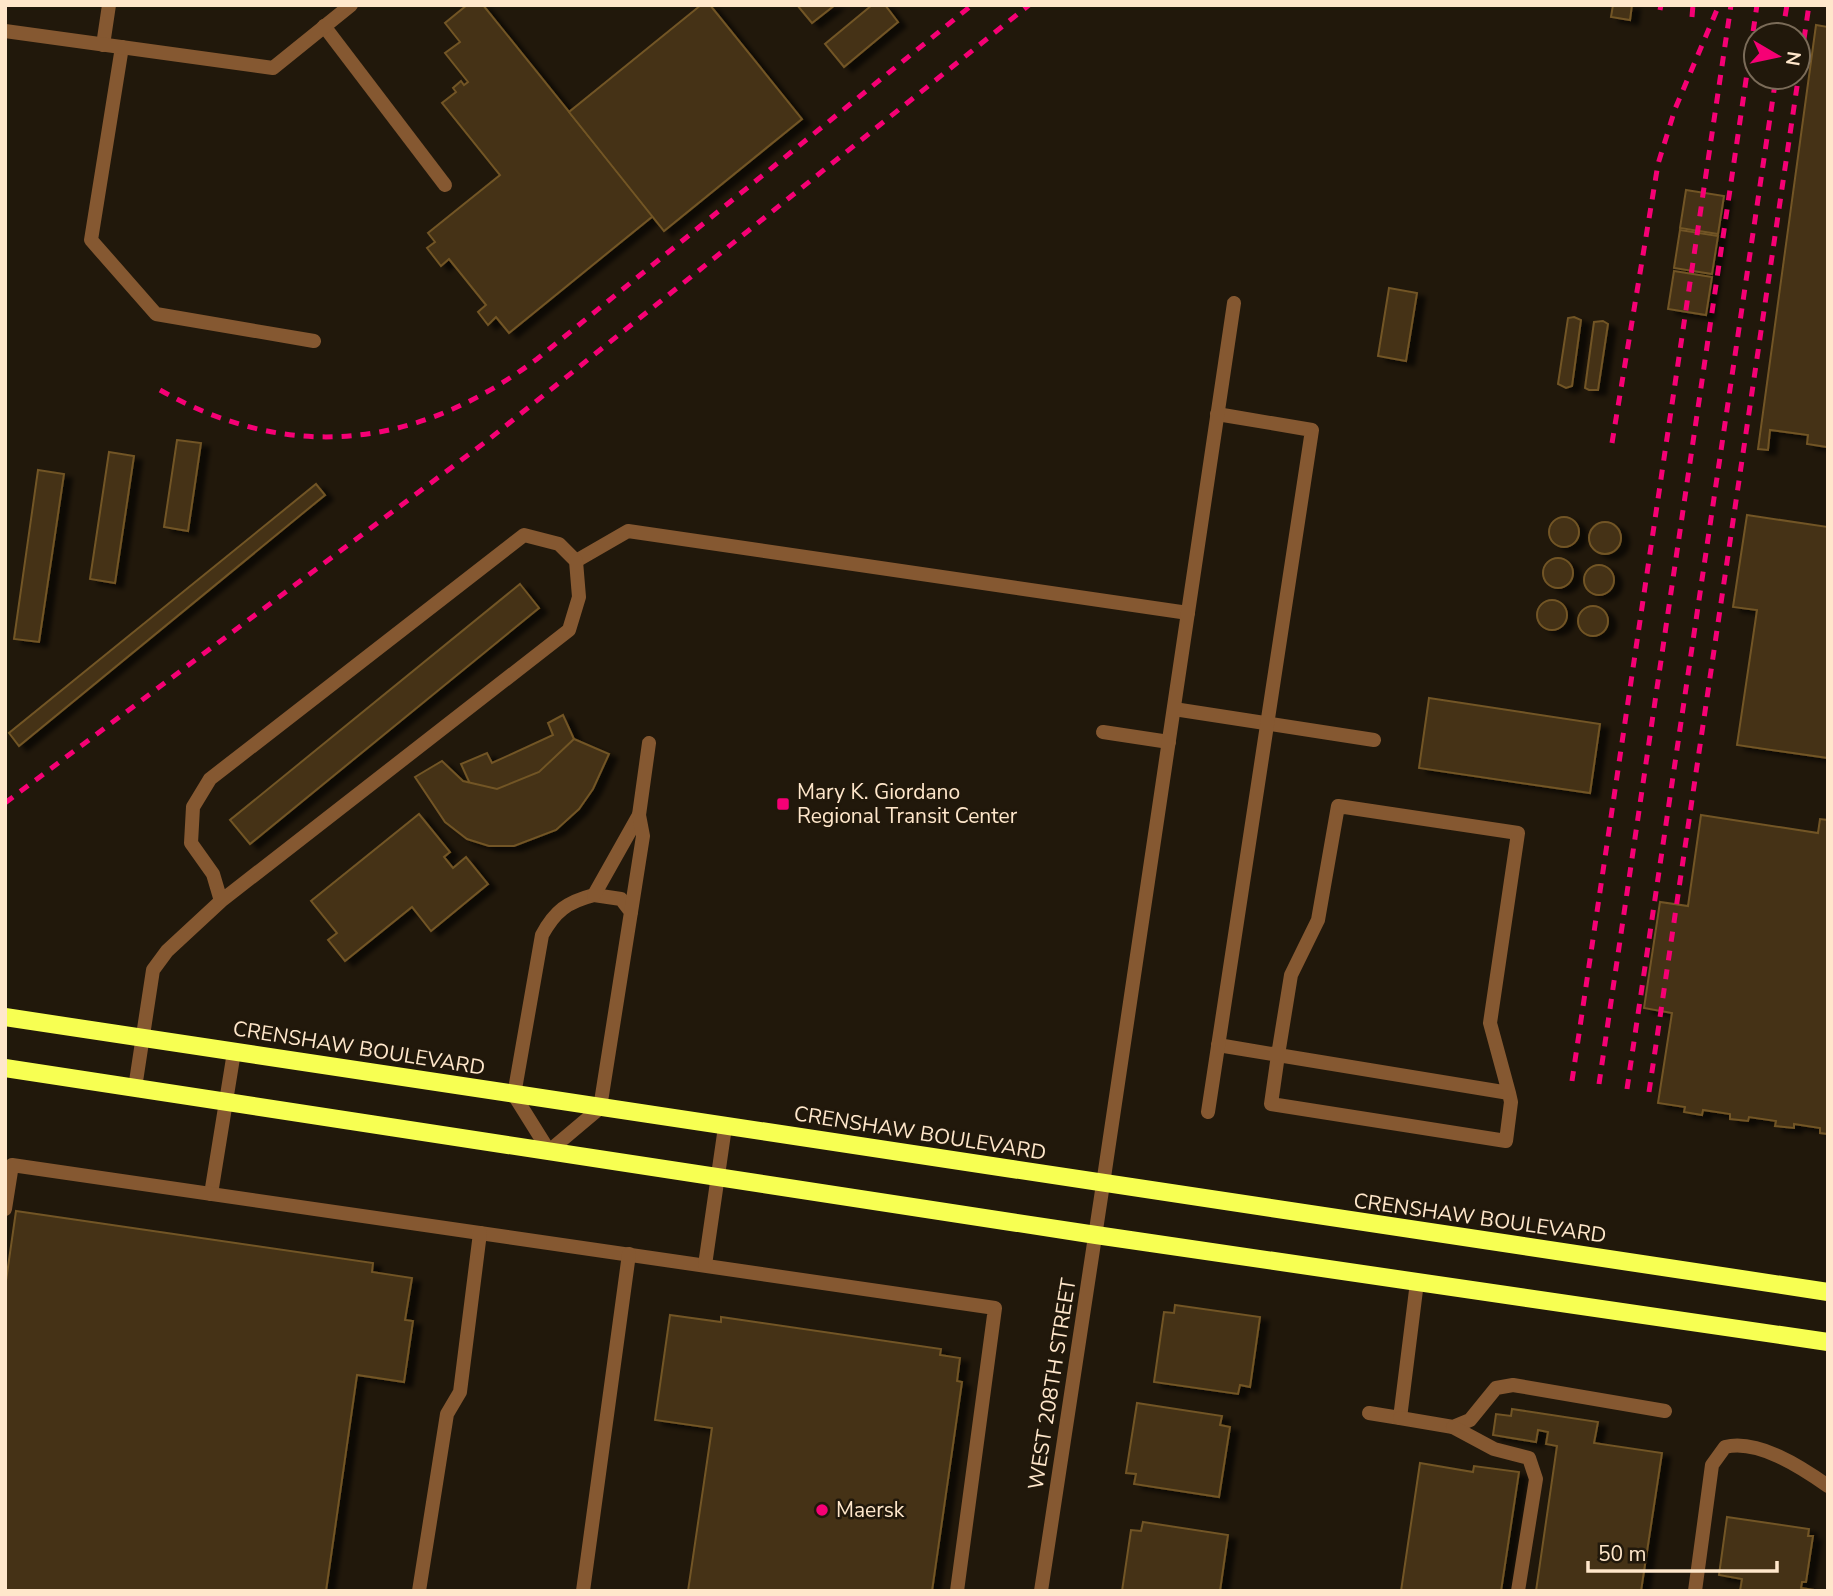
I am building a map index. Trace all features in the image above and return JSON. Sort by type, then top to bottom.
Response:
[{"type":"main road","name":"CRENSHAW BOULEVARD","points":[[5,1017],[1828,1292]]},
{"type":"main road","points":[[5,1068],[1096,1235],[1828,1342]]},
{"type":"street","points":[[103,45],[110,5]]},
{"type":"street","points":[[5,32],[273,68],[351,5]]},
{"type":"street","points":[[324,26],[445,185]]},
{"type":"street","points":[[122,47],[90,240],[156,314],[314,341]]},
{"type":"street","name":"WEST 208TH STREET","points":[[1041,1591],[1234,303]]},
{"type":"street","points":[[1208,1112],[1312,430],[1217,414]]},
{"type":"street","points":[[576,561],[628,531],[1188,613]]},
{"type":"street","points":[[135,1088],[153,970],[167,951],[220,901],[569,630],[579,597],[576,561],[559,544],[524,535],[210,779],[193,807],[191,843],[212,874],[220,901]]},
{"type":"street","points":[[1174,709],[1374,740]]},
{"type":"street","points":[[1103,732],[1169,742]]},
{"type":"street","points":[[631,912],[621,899],[594,895],[569,901],[551,917],[542,935],[514,1095],[549,1151],[600,1108],[631,912],[643,836],[639,815],[649,743]]},
{"type":"street","points":[[1338,806],[1518,833],[1490,1023],[1511,1102],[1506,1140],[1271,1104],[1278,1055],[1291,975],[1318,919],[1338,806]]},
{"type":"street","points":[[594,895],[639,815]]},
{"type":"street","points":[[1218,1045],[1509,1093]]},
{"type":"street","points":[[211,1194],[234,1052]]},
{"type":"street","points":[[705,1265],[725,1127]]},
{"type":"street","points":[[5,1209],[12,1165],[995,1308],[957,1591]]},
{"type":"street","points":[[419,1591],[447,1414],[460,1392],[480,1233]]},
{"type":"street","points":[[583,1591],[629,1254]]},
{"type":"street","points":[[1400,1418],[1417,1282]]},
{"type":"street","points":[[1453,1427],[1470,1420],[1496,1388],[1513,1385],[1665,1411]]},
{"type":"street","points":[[1368,1413],[1453,1427],[1494,1449],[1529,1458],[1536,1479],[1518,1591]]},
{"type":"street","points":[[1695,1591],[1712,1465],[1724,1447],[1738,1444],[1774,1455],[1828,1486]]},
{"type":"building","points":[[467,5],[483,5],[653,216],[509,333],[496,317],[488,325],[478,312],[486,305],[449,259],[441,266],[427,248],[435,242],[428,233],[500,175],[442,103],[456,92],[453,88],[461,81],[464,85],[468,82],[445,53],[460,42],[445,23]]},
{"type":"building","points":[[701,5],[710,5],[802,119],[664,231],[569,112]]},
{"type":"building","points":[[797,5],[835,5],[812,23]]},
{"type":"building","points":[[872,5],[885,5],[898,22],[844,67],[825,44]]},
{"type":"building","points":[[1613,5],[1632,5],[1630,20],[1611,17]]},
{"type":"building","points":[[1816,25],[1828,27],[1827,447],[1807,444],[1808,435],[1770,430],[1768,450],[1758,449],[1807,91],[1812,91],[1812,54]]},
{"type":"building","points":[[1686,190],[1724,196],[1718,234],[1680,228]]},
{"type":"building","points":[[1680,230],[1718,236],[1712,274],[1674,268]]},
{"type":"building","points":[[1674,271],[1712,277],[1706,315],[1668,309]]},
{"type":"building","points":[[1389,288],[1417,293],[1406,361],[1378,356]]},
{"type":"building","points":[[1568,318],[1581,320],[1572,386],[1566,388],[1558,384]]},
{"type":"building","points":[[1603,321],[1608,324],[1598,390],[1589,390],[1585,388],[1594,322]]},
{"type":"building","points":[[177,440],[201,443],[188,531],[164,527]]},
{"type":"building","points":[[109,452],[134,456],[115,583],[90,579]]},
{"type":"building","points":[[38,470],[64,474],[39,642],[14,639]]},
{"type":"building","points":[[316,484],[325,495],[19,746],[9,733]]},
{"type":"building","points":[[1747,515],[1828,527],[1828,758],[1737,745],[1757,610],[1733,607]]},
{"type":"building","points":[[1564,517],[1575,521],[1579,532],[1575,543],[1564,547],[1553,543],[1549,532],[1553,521]]},
{"type":"building","points":[[1605,522],[1616,527],[1621,538],[1616,549],[1605,554],[1594,549],[1589,538],[1594,527]]},
{"type":"building","points":[[1558,558],[1569,562],[1573,573],[1569,584],[1558,588],[1547,584],[1543,573],[1547,562]]},
{"type":"building","points":[[1599,565],[1610,569],[1614,580],[1610,591],[1599,595],[1588,591],[1584,580],[1588,569]]},
{"type":"building","points":[[520,584],[539,608],[250,844],[230,820]]},
{"type":"building","points":[[1552,600],[1563,604],[1567,615],[1563,626],[1552,630],[1541,626],[1537,615],[1541,604]]},
{"type":"building","points":[[1593,606],[1604,610],[1608,621],[1604,632],[1593,636],[1582,632],[1578,621],[1582,610]]},
{"type":"building","points":[[1429,698],[1600,724],[1590,793],[1419,768]]},
{"type":"building","points":[[563,715],[584,761],[481,808],[461,764],[487,753],[492,763],[553,735],[548,723]]},
{"type":"building","points":[[574,739],[609,754],[593,789],[579,809],[556,830],[514,846],[489,846],[467,839],[445,822],[415,777],[442,761],[463,781],[497,789],[539,772]]},
{"type":"building","points":[[419,814],[450,852],[444,857],[453,868],[466,857],[488,884],[431,931],[412,907],[345,961],[328,940],[337,933],[311,901]]},
{"type":"building","points":[[1701,815],[1818,833],[1820,819],[1828,820],[1828,1134],[1820,1133],[1820,1128],[1794,1124],[1794,1128],[1775,1126],[1776,1121],[1749,1117],[1748,1121],[1730,1119],[1730,1114],[1703,1110],[1702,1115],[1684,1112],[1685,1107],[1658,1103],[1672,1013],[1644,1008],[1660,902],[1688,906]]},
{"type":"building","points":[[16,1211],[373,1263],[372,1272],[412,1278],[405,1320],[413,1321],[404,1382],[357,1375],[326,1591],[5,1591],[5,1288]]},
{"type":"building","points":[[1175,1305],[1260,1317],[1250,1387],[1240,1385],[1238,1394],[1154,1382],[1164,1312],[1174,1313]]},
{"type":"building","name":"Maersk","points":[[670,1315],[721,1322],[721,1317],[941,1349],[940,1355],[960,1358],[957,1381],[962,1382],[932,1591],[688,1591],[712,1428],[655,1420]]},
{"type":"building","points":[[1137,1403],[1222,1416],[1220,1425],[1230,1427],[1219,1497],[1134,1484],[1136,1474],[1126,1473]]},
{"type":"building","points":[[1512,1409],[1598,1422],[1594,1443],[1662,1453],[1641,1591],[1536,1591],[1557,1446],[1546,1444],[1548,1432],[1538,1430],[1536,1442],[1493,1435],[1496,1414],[1511,1416]]},
{"type":"building","points":[[1420,1463],[1473,1472],[1474,1466],[1519,1472],[1501,1591],[1401,1591]]},
{"type":"building","points":[[1727,1517],[1809,1529],[1808,1536],[1813,1536],[1806,1582],[1802,1582],[1801,1588],[1821,1591],[1740,1591],[1742,1579],[1719,1575]]},
{"type":"building","points":[[1143,1522],[1228,1535],[1220,1591],[1122,1591],[1131,1530],[1141,1531]]},
{"type":"railway","points":[[160,390],[209,414],[257,429],[305,436],[353,436],[400,427],[446,412],[492,389],[537,359],[972,5]]},
{"type":"railway","points":[[5,803],[488,440],[1029,5]]},
{"type":"railway","points":[[1660,10],[1661,5]]},
{"type":"railway","points":[[1692,17],[1693,5]]},
{"type":"railway","points":[[1612,443],[1658,164],[1675,109],[1719,5]]},
{"type":"railway","points":[[1572,1081],[1731,5]]},
{"type":"railway","points":[[1599,1084],[1757,5]]},
{"type":"railway","points":[[1784,21],[1787,5]]},
{"type":"railway","points":[[1649,1092],[1809,5]]},
{"type":"railway","points":[[1627,1089],[1774,91]]},
{"type":"place","name":"Mary K. Giordano Regional Transit Center","points":[[783,804]]},
{"type":"place","name":"Maersk","points":[[822,1510]]}]
